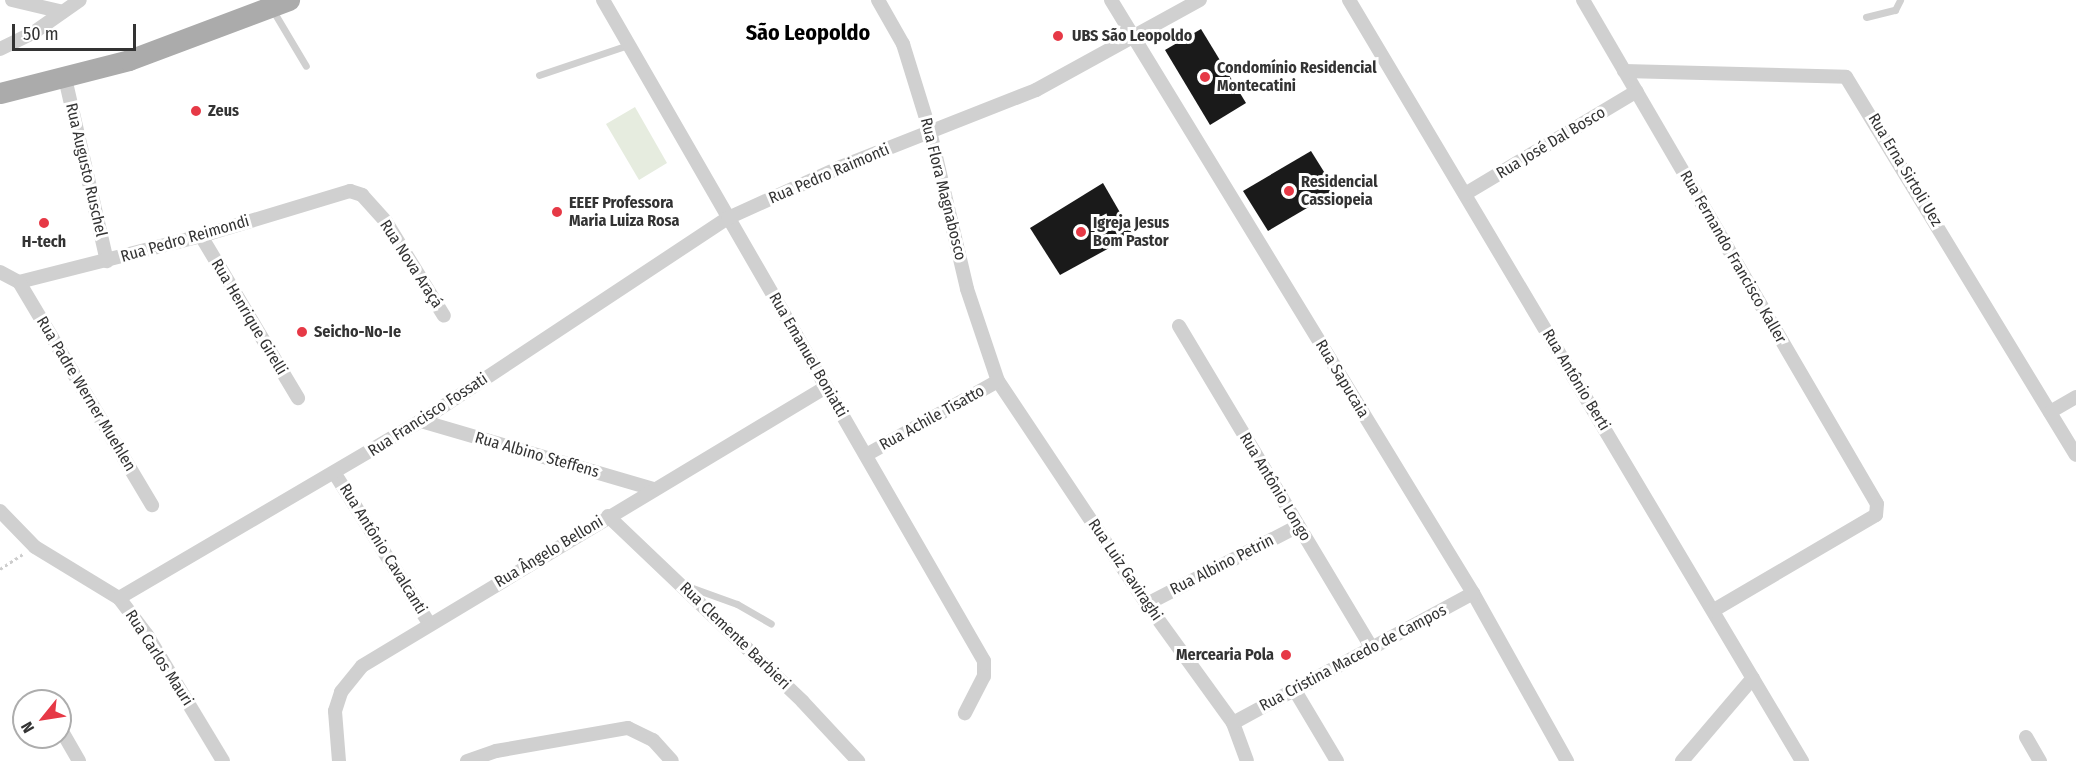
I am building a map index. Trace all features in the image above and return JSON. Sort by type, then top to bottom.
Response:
[{"type":"main road","points":[[0,93],[129,60],[280,3]]},
{"type":"street","points":[[12,0],[63,12]]},
{"type":"street","points":[[0,49],[80,0]]},
{"type":"street","name":"Rua Emanuel Boniatti","points":[[603,0],[984,661],[984,676],[965,713]]},
{"type":"street","name":"Rua Flora Magnabosco","points":[[878,0],[903,44],[930,131],[967,289],[999,381]]},
{"type":"street","name":"Rua Sapucaia","points":[[1111,0],[1473,593],[1567,761]]},
{"type":"street","name":"Rua Pedro Raimonti","points":[[728,218],[930,131],[1036,90],[1132,35],[1200,0]]},
{"type":"street","name":"Rua Antônio Berti","points":[[1349,0],[1802,761]]},
{"type":"street","name":"Rua Fernando Francisco Kaller","points":[[1583,0],[1877,504],[1876,515],[1714,610]]},
{"type":"street","name":"Rua Erna Sirtoli Uez","points":[[1624,71],[1846,77],[2076,455]]},
{"type":"street","name":"Rua Augusto Ruschel","points":[[65,78],[107,261]]},
{"type":"street","name":"Rua José Dal Bosco","points":[[1465,194],[1637,91]]},
{"type":"street","name":"Rua Pedro Reimondi","points":[[19,282],[201,236],[350,191]]},
{"type":"street","name":"Rua Nova Araçá","points":[[350,191],[362,195],[386,222],[444,316]]},
{"type":"street","name":"Rua Francisco Fossati","points":[[119,598],[335,474],[421,421],[728,218]]},
{"type":"street","name":"Rua Henrique Girelli","points":[[201,236],[298,398]]},
{"type":"street","points":[[0,272],[19,282]]},
{"type":"street","name":"Rua Padre Werner Muehlen","points":[[19,282],[152,506]]},
{"type":"street","name":"Rua Antônio Longo","points":[[1179,326],[1371,647]]},
{"type":"street","name":"Rua Achile Tisatto","points":[[866,455],[999,381]]},
{"type":"street","name":"Rua Luiz Gaviraghi","points":[[999,381],[1147,604],[1233,723],[1247,761]]},
{"type":"street","name":"Rua Ângelo Belloni","points":[[339,761],[333,726],[341,692],[362,666],[826,387]]},
{"type":"street","points":[[2050,412],[2076,397]]},
{"type":"street","name":"Rua Albino Steffens","points":[[421,421],[654,489]]},
{"type":"street","name":"Rua Antônio Cavalcanti","points":[[335,474],[430,624]]},
{"type":"street","name":"Rua Carlos Mauri","points":[[0,511],[35,547],[119,598],[147,635],[221,757]]},
{"type":"street","name":"Rua Clemente Barbieri","points":[[608,516],[682,584],[858,761]]},
{"type":"street","name":"Rua Albino Petrin","points":[[1147,604],[1298,526]]},
{"type":"street","name":"Rua Cristina Macedo de Campos","points":[[1233,723],[1473,593]]},
{"type":"street","points":[[1682,761],[1753,678]]},
{"type":"street","points":[[1294,689],[1337,761]]},
{"type":"street","points":[[467,761],[496,751],[628,728],[653,740],[672,761]]},
{"type":"street","points":[[2026,737],[2040,761]]},
{"type":"lane","points":[[1866,17],[1895,10],[1900,0]]},
{"type":"lane","points":[[280,3],[306,66]]},
{"type":"lane","points":[[539,75],[628,45]]},
{"type":"lane","points":[[682,584],[737,604],[771,624]]},
{"type":"path","points":[[0,569],[35,547]]},
{"type":"shaded area","points":[[635,107],[667,163],[639,180],[606,124]]},
{"type":"building","name":"Condomínio Residencial Montecatini","points":[[1201,29],[1246,103],[1210,125],[1165,50]]},
{"type":"building","name":"Residencial Cassiopeia","points":[[1311,151],[1336,191],[1268,231],[1243,191]]},
{"type":"building","name":"Igreja Jesus Bom Pastor","points":[[1103,183],[1133,235],[1060,275],[1030,228]]},
{"type":"place","name":"UBS São Leopoldo","points":[[1058,36]]},
{"type":"place","name":"Condomínio Residencial Montecatini","points":[[1205,77]]},
{"type":"place","name":"Zeus","points":[[196,111]]},
{"type":"place","name":"Residencial Cassiopeia","points":[[1289,191]]},
{"type":"place","name":"EEEF Professora Maria Luiza Rosa","points":[[557,212]]},
{"type":"place","name":"H-tech","points":[[44,223]]},
{"type":"place","name":"Igreja Jesus Bom Pastor","points":[[1081,232]]},
{"type":"place","name":"Seicho-No-Ie","points":[[302,332]]},
{"type":"place","name":"Mercearia Pola","points":[[1286,655]]},
{"type":"district","name":"São Leopoldo","points":[[808,33]]}]
